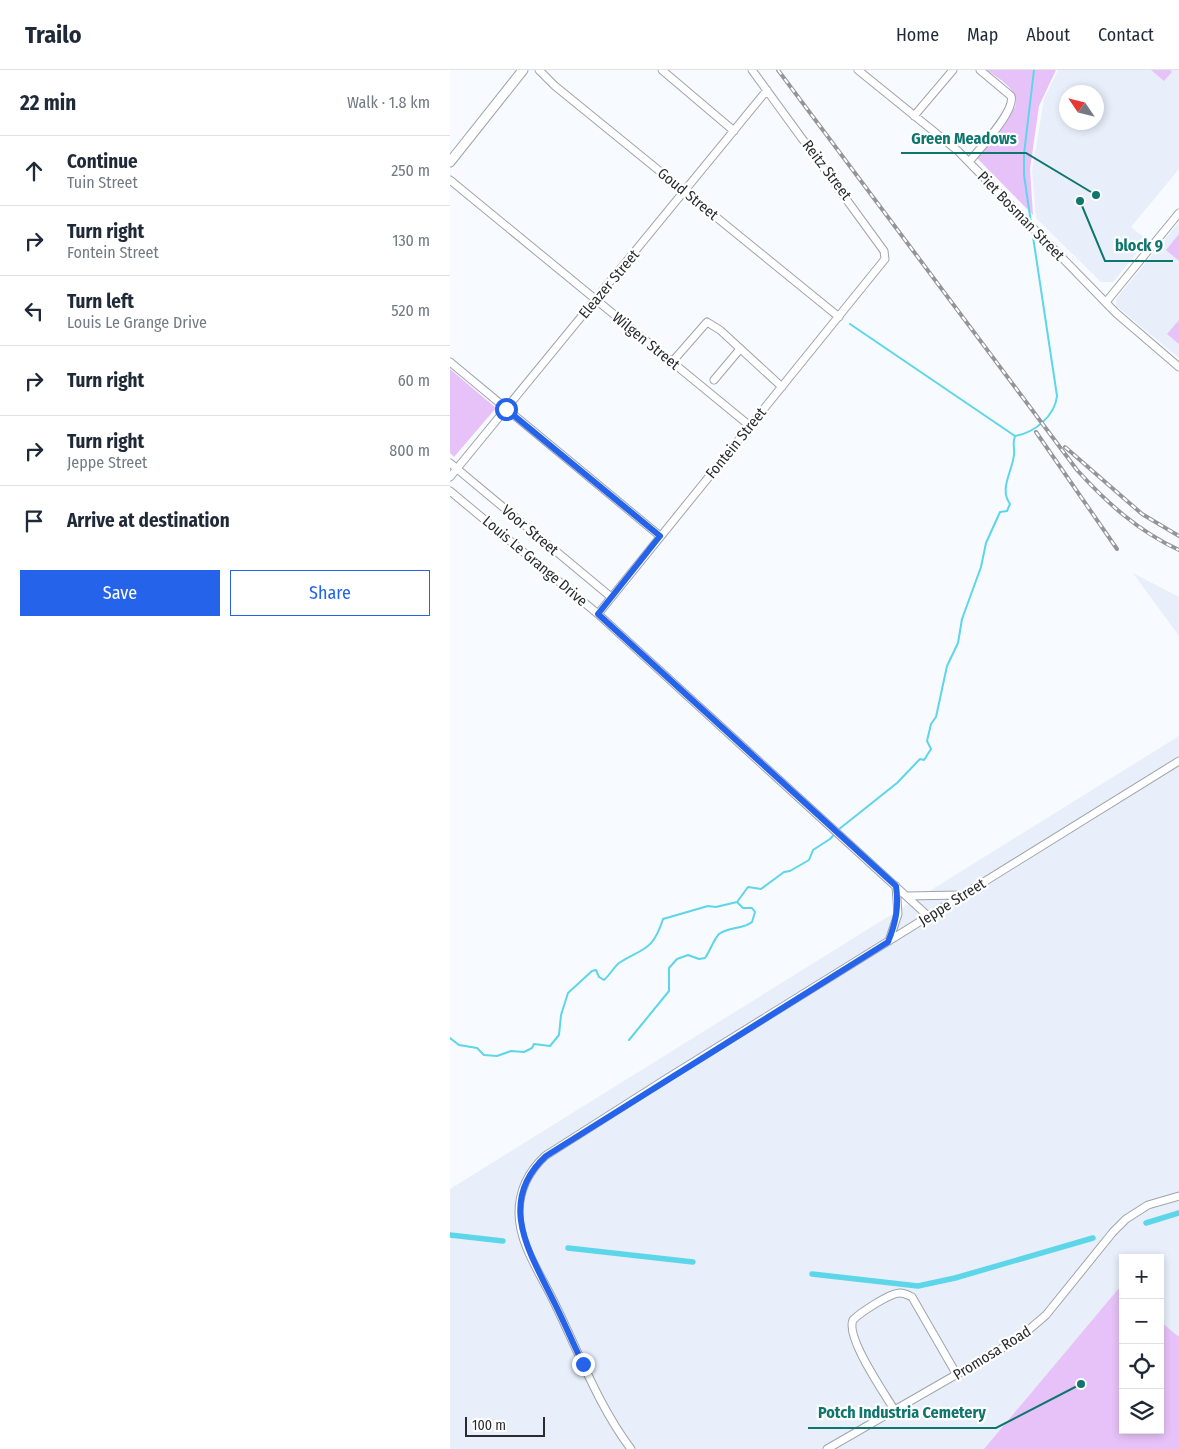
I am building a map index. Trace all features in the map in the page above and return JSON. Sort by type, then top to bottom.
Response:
[{"type":"main road","points":[[450,162],[523,70]]},
{"type":"street","name":"Goud Street","points":[[539,70],[555,86],[839,317]]},
{"type":"street","points":[[662,70],[734,131]]},
{"type":"street","name":"Reitz Street","points":[[752,70],[884,251],[885,259],[876,273]]},
{"type":"street","name":"Piet Bosman Street","points":[[858,70],[969,162],[1106,302],[1179,367]]},
{"type":"street","points":[[914,116],[953,70]]},
{"type":"street","points":[[969,162],[1006,115],[1012,103],[1011,96],[980,70]]},
{"type":"street","name":"Eleazer Street","points":[[450,477],[767,90]]},
{"type":"street","name":"Wilgen Street","points":[[450,180],[750,426]]},
{"type":"street","points":[[1106,302],[1179,213]]},
{"type":"street","name":"Fontein Street","points":[[598,614],[876,273]]},
{"type":"street","points":[[672,362],[707,322],[782,387]]},
{"type":"street","points":[[714,380],[740,349]]},
{"type":"street","points":[[450,362],[660,536]]},
{"type":"street","name":"Voor Street","points":[[450,463],[611,597]]},
{"type":"street","name":"Louis Le Grange Drive","points":[[450,491],[598,614],[928,916]]},
{"type":"street","name":"Jeppe Street","points":[[630,1449],[597,1395],[529,1250],[520,1226],[519,1213],[525,1182],[536,1164],[961,895],[1179,761]]},
{"type":"street","points":[[888,942],[898,914],[896,886]]},
{"type":"street","points":[[907,896],[961,895]]},
{"type":"street","name":"Promosa Road","points":[[828,1449],[1018,1339],[1040,1322],[1113,1232],[1126,1219],[1148,1205],[1179,1196]]},
{"type":"street","points":[[895,1410],[851,1330],[853,1320],[869,1309],[898,1293],[912,1297],[957,1375]]},
{"type":"shaded area","points":[[987,70],[1056,70],[1039,106],[1030,169],[1033,215],[976,157],[1015,107],[1016,101],[1012,90]]},
{"type":"shaded area","points":[[1058,70],[1179,70],[1179,169],[1131,227],[1147,240],[1113,282],[1101,282],[1036,218],[1032,171],[1044,99]]},
{"type":"shaded area","points":[[1151,70],[1170,70],[1172,72],[1164,81]]},
{"type":"shaded area","points":[[1179,222],[1179,358],[1116,306],[1116,299]]},
{"type":"shaded area","points":[[1179,234],[1179,261],[1166,250]]},
{"type":"shaded area","points":[[1179,320],[1179,344],[1167,334]]},
{"type":"shaded area","points":[[450,369],[496,408],[454,457],[450,453]]},
{"type":"shaded area","points":[[1133,573],[1179,597],[1179,636]]},
{"type":"shaded area","points":[[1179,736],[1179,1449],[450,1449],[450,1189]]},
{"type":"shaded area","points":[[1119,1288],[1119,1434],[1164,1434],[1164,1324],[1179,1337],[1179,1449],[984,1449]]},
{"type":"waterway","points":[[1031,223],[1024,175],[1024,154],[1034,70]]},
{"type":"waterway","points":[[850,324],[1015,436],[1029,431],[1048,417],[1057,396],[1032,230]]},
{"type":"waterway","points":[[629,1040],[669,991],[669,968],[677,959],[688,955],[699,959],[705,958],[719,934],[752,922],[755,912],[752,908],[743,908],[737,902],[748,887],[761,889],[784,872],[790,871],[809,860],[813,850],[830,839],[838,830],[897,783],[920,759],[924,760],[931,749],[927,741],[931,724],[936,717],[947,666],[958,643],[962,619],[981,567],[986,543],[1000,512],[1007,511],[1010,504],[1007,498],[1006,486],[1013,461],[1015,436]]},
{"type":"waterway","points":[[450,1038],[459,1045],[477,1048],[484,1055],[497,1056],[511,1051],[524,1052],[532,1048],[534,1044],[550,1046],[559,1035],[561,1015],[568,993],[592,971],[596,970],[599,977],[604,980],[619,963],[651,943],[663,919],[708,906],[716,907],[737,902]]},
{"type":"waterway","points":[[1146,1223],[1179,1213]]},
{"type":"waterway","points":[[450,1235],[503,1241]]},
{"type":"waterway","points":[[812,1274],[918,1286],[955,1278],[1093,1238]]},
{"type":"waterway","points":[[568,1248],[693,1262]]},
{"type":"railway","points":[[778,70],[1077,470],[1124,515],[1150,534],[1179,550]]},
{"type":"railway","points":[[1036,432],[1117,549]]},
{"type":"railway","points":[[1065,447],[1142,514],[1179,536]]},
{"type":"place","name":"Green Meadows","points":[[1096,195]]},
{"type":"place","name":"block 9","points":[[1080,201]]},
{"type":"place","name":"Potch Industria Cemetery","points":[[1081,1384]]},
{"type":"route","points":[[506,409],[660,536],[598,614],[896,886],[898,896],[898,914],[888,942],[666,1079],[536,1164],[525,1182],[520,1198],[520,1226],[536,1266],[583,1364]]}]
